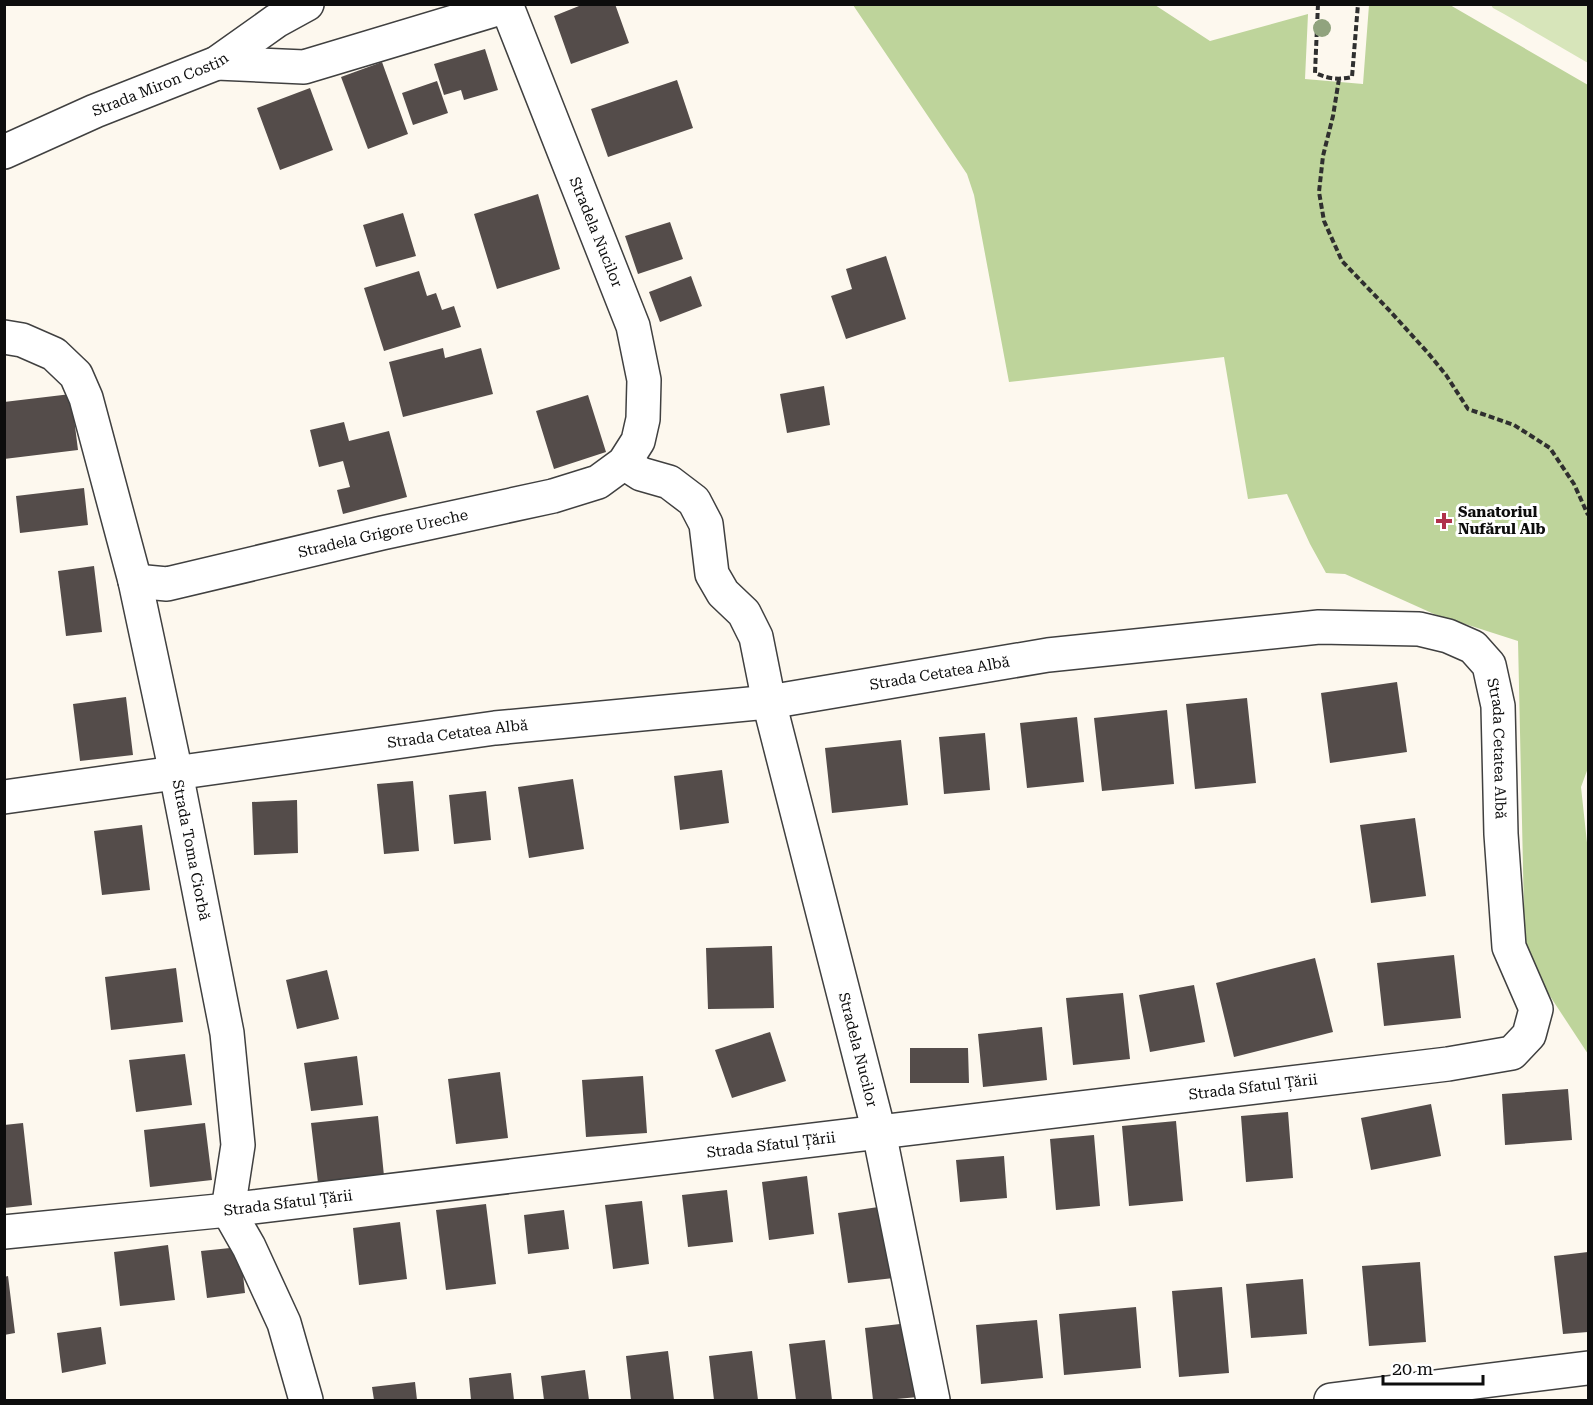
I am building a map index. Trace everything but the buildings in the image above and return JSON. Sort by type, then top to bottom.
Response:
[{"type":"street","name":"Strada Miron Costin","points":[[4,152],[95,111],[217,63],[276,21],[307,4]]},
{"type":"street","points":[[217,63],[304,67],[507,5]]},
{"type":"street","name":"Stradela Nucilor","points":[[507,5],[633,326],[644,380],[643,419],[638,441],[624,463],[641,474],[669,482],[694,501],[706,524],[712,574],[723,592],[744,613],[756,637],[769,702],[879,1132],[933,1401]]},
{"type":"street","name":"Strada Toma Ciorbă","points":[[4,337],[22,340],[54,354],[76,375],[86,398],[135,581],[176,773],[227,1033],[238,1145],[228,1210]]},
{"type":"street","name":"Stradela Grigore Ureche","points":[[135,581],[167,584],[382,533],[553,496],[598,482],[624,463]]},
{"type":"street","name":"Strada Cetatea Albă","points":[[4,797],[495,728],[769,702],[1048,655],[1319,627],[1419,629],[1448,636],[1473,647],[1489,665],[1498,706],[1501,834],[1509,947],[1536,1009],[1530,1035]]},
{"type":"street","name":"Strada Sfatul Țării","points":[[4,1232],[228,1210],[1448,1064],[1512,1053],[1530,1035]]},
{"type":"street","points":[[228,1210],[249,1246],[284,1323],[306,1401]]},
{"type":"street","points":[[1331,1401],[1588,1368]]},
{"type":"path","points":[[1318,4],[1315,73],[1328,79],[1353,77],[1358,4]]},
{"type":"path","points":[[1339,79],[1323,156],[1319,192],[1324,221],[1342,261],[1428,353],[1468,408],[1514,425],[1550,448],[1574,484],[1588,515]]},
{"type":"green space","name":"Sanatoriul Nufărul Alb","points":[[853,5],[1155,5],[1210,41],[1308,14],[1305,79],[1363,84],[1369,5],[1450,5],[1588,85],[1588,768],[1581,787],[1588,852],[1588,1054],[1525,958],[1518,641],[1434,614],[1345,574],[1326,573],[1287,494],[1248,499],[1224,357],[1009,382],[974,195],[967,174]]},
{"type":"green space","points":[[1491,5],[1587,5],[1588,63],[1493,8]]},
{"type":"place","name":"Sanatoriul Nufărul Alb","points":[[1444,521]]}]
